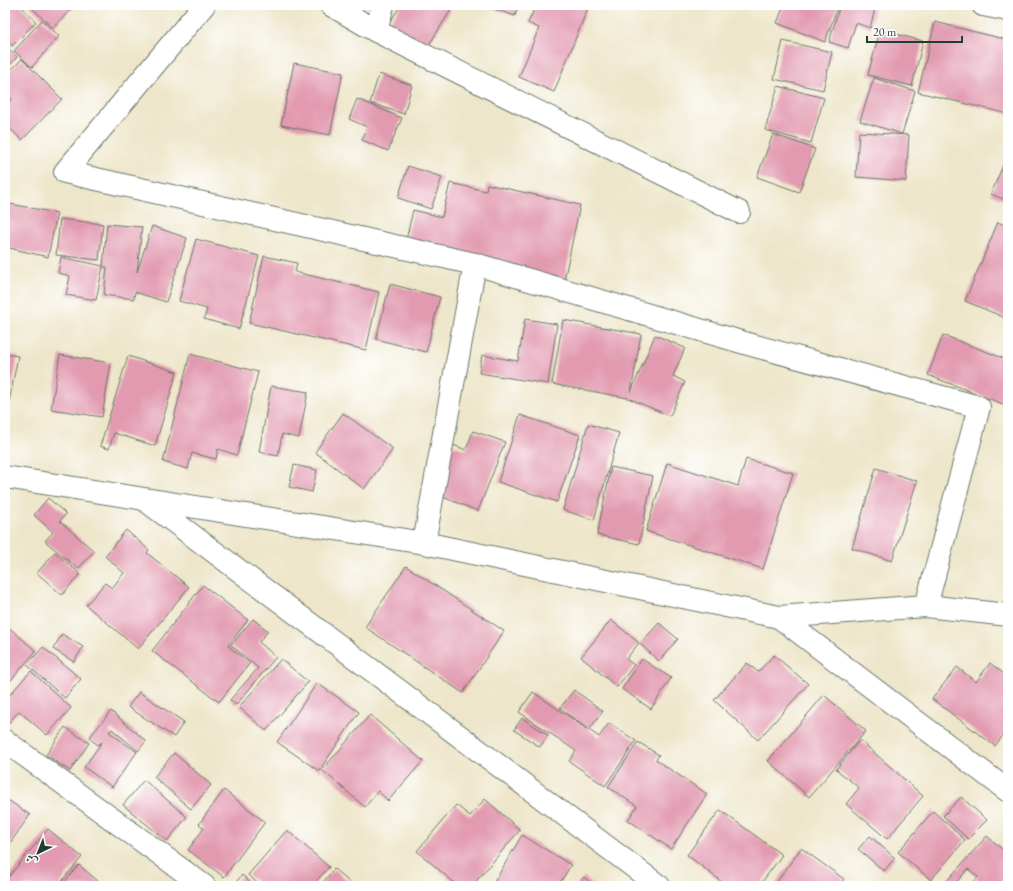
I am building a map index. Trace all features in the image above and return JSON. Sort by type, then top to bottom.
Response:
[{"type":"street","points":[[204,5],[65,172],[474,264],[748,344],[979,407],[926,606]]},
{"type":"street","points":[[332,5],[376,31],[739,212]]},
{"type":"street","points":[[376,31],[384,5]]},
{"type":"street","points":[[983,5],[1008,10]]},
{"type":"street","points":[[424,543],[474,264]]},
{"type":"street","points":[[5,477],[424,543],[546,567],[778,617],[926,606],[1008,615]]},
{"type":"street","points":[[142,499],[659,886]]},
{"type":"street","points":[[778,617],[1008,791]]},
{"type":"street","points":[[5,740],[204,886]]},
{"type":"building","points":[[5,5],[20,5],[36,22],[12,46],[5,38]]},
{"type":"building","points":[[29,5],[75,5],[53,28]]},
{"type":"building","points":[[401,5],[443,5],[451,10],[423,54],[385,30]]},
{"type":"building","points":[[482,5],[518,5],[515,16]]},
{"type":"building","points":[[536,5],[589,5],[554,92],[519,77],[539,28],[528,23]]},
{"type":"building","points":[[784,5],[838,6],[825,42],[777,23]]},
{"type":"building","points":[[840,5],[862,5],[875,9],[870,28],[856,23],[848,48],[829,42]]},
{"type":"building","points":[[42,20],[59,36],[32,67],[14,51]]},
{"type":"building","points":[[935,22],[1008,40],[1008,114],[918,92]]},
{"type":"building","points":[[880,30],[923,41],[912,86],[868,75]]},
{"type":"building","points":[[783,41],[832,52],[823,90],[774,79]]},
{"type":"building","points":[[5,47],[17,57],[5,70]]},
{"type":"building","points":[[22,59],[62,99],[22,140],[5,124],[5,106],[12,99],[5,91],[5,76]]},
{"type":"building","points":[[294,63],[343,73],[330,135],[281,125]]},
{"type":"building","points":[[379,74],[412,85],[404,114],[370,103]]},
{"type":"building","points":[[874,78],[915,91],[902,134],[860,121]]},
{"type":"building","points":[[778,86],[824,98],[811,143],[765,130]]},
{"type":"building","points":[[357,99],[402,118],[388,151],[362,140],[367,127],[349,119]]},
{"type":"building","points":[[859,132],[909,135],[906,181],[856,177]]},
{"type":"building","points":[[773,134],[815,149],[799,192],[757,177]]},
{"type":"building","points":[[1008,153],[1008,201],[991,194]]},
{"type":"building","points":[[408,166],[442,177],[431,209],[398,198]]},
{"type":"building","points":[[450,183],[486,191],[487,184],[580,205],[564,281],[406,240],[413,210],[442,217]]},
{"type":"building","points":[[5,203],[57,213],[48,257],[5,247]]},
{"type":"building","points":[[60,219],[103,224],[99,260],[56,255]]},
{"type":"building","points":[[998,222],[1008,227],[1008,319],[965,301]]},
{"type":"building","points":[[107,224],[142,227],[137,272],[152,226],[187,238],[166,302],[135,292],[134,299],[104,295],[107,267],[103,267],[96,300],[66,295],[70,276],[58,273],[61,257],[103,266]]},
{"type":"building","points":[[196,239],[259,256],[239,329],[204,319],[207,309],[179,301]]},
{"type":"building","points":[[264,256],[297,263],[295,272],[379,292],[366,350],[249,323]]},
{"type":"building","points":[[390,284],[440,297],[426,352],[376,339]]},
{"type":"building","points":[[525,319],[557,324],[548,384],[479,373],[482,355],[518,361]]},
{"type":"building","points":[[563,320],[641,334],[631,392],[655,335],[685,348],[673,376],[685,382],[670,416],[628,398],[552,384]]},
{"type":"building","points":[[943,335],[1008,360],[1008,406],[928,375]]},
{"type":"building","points":[[5,354],[18,356],[9,402],[5,401]]},
{"type":"building","points":[[190,354],[258,372],[237,455],[218,449],[216,459],[192,453],[188,469],[163,462]]},
{"type":"building","points":[[60,355],[111,363],[102,417],[51,409]]},
{"type":"building","points":[[128,356],[177,372],[155,446],[114,433],[109,449],[100,446]]},
{"type":"building","points":[[271,386],[308,392],[299,438],[282,434],[278,456],[259,452]]},
{"type":"building","points":[[343,413],[393,449],[364,489],[315,452]]},
{"type":"building","points":[[520,415],[580,435],[557,502],[498,482]]},
{"type":"building","points":[[588,424],[619,433],[594,520],[563,510]]},
{"type":"building","points":[[473,431],[505,442],[478,511],[425,490],[447,461],[453,445],[466,450]]},
{"type":"building","points":[[746,459],[793,473],[763,569],[646,531],[667,463],[738,486]]},
{"type":"building","points":[[294,465],[317,470],[312,492],[289,487]]},
{"type":"building","points":[[611,467],[653,476],[639,544],[597,535]]},
{"type":"building","points":[[876,468],[917,481],[892,561],[852,548]]},
{"type":"building","points":[[48,498],[66,514],[60,521],[94,551],[78,569],[45,541],[53,532],[34,515]]},
{"type":"building","points":[[126,530],[149,550],[147,553],[189,587],[138,649],[86,605],[105,583],[112,588],[124,573],[105,556]]},
{"type":"building","points":[[55,552],[80,574],[62,595],[37,573]]},
{"type":"building","points":[[406,566],[504,631],[463,693],[365,627]]},
{"type":"building","points":[[203,585],[248,620],[228,646],[250,663],[219,702],[152,651]]},
{"type":"building","points":[[253,619],[268,631],[259,642],[276,657],[236,705],[230,700],[258,668],[231,645]]},
{"type":"building","points":[[611,620],[639,643],[626,659],[634,665],[617,687],[581,657]]},
{"type":"building","points":[[659,623],[678,639],[659,661],[640,644]]},
{"type":"building","points":[[5,624],[36,651],[5,687]]},
{"type":"building","points":[[62,634],[83,647],[74,662],[53,649]]},
{"type":"building","points":[[43,647],[81,679],[65,698],[27,665]]},
{"type":"building","points":[[774,655],[808,684],[758,740],[714,700],[747,663],[758,672]]},
{"type":"building","points":[[281,659],[308,682],[266,731],[239,707]]},
{"type":"building","points":[[642,659],[671,678],[651,709],[622,689]]},
{"type":"building","points":[[990,663],[1008,677],[1008,729],[995,746],[932,699],[957,667],[976,682]]},
{"type":"building","points":[[31,671],[71,708],[47,735],[19,711],[5,727],[5,700]]},
{"type":"building","points":[[317,683],[359,712],[319,771],[277,742]]},
{"type":"building","points":[[574,690],[603,711],[589,730],[599,737],[609,723],[636,741],[605,786],[569,761],[576,751],[519,712],[533,692],[587,729],[560,708]]},
{"type":"building","points":[[139,692],[184,722],[174,737],[128,707]]},
{"type":"building","points":[[824,695],[866,731],[809,797],[768,761]]},
{"type":"building","points":[[111,711],[146,741],[138,751],[112,729],[109,732],[137,752],[112,787],[84,767],[102,742],[98,745],[89,738]]},
{"type":"building","points":[[370,715],[423,761],[388,801],[378,791],[365,807],[322,770]]},
{"type":"building","points":[[522,718],[548,735],[540,747],[514,730]]},
{"type":"building","points":[[65,727],[89,743],[70,771],[46,755]]},
{"type":"building","points":[[860,740],[923,796],[887,839],[846,804],[859,788],[836,769]]},
{"type":"building","points":[[638,742],[659,755],[656,760],[707,794],[671,849],[628,820],[637,806],[608,787]]},
{"type":"building","points":[[174,753],[211,785],[191,809],[154,777]]},
{"type":"building","points":[[144,780],[187,817],[167,841],[123,805]]},
{"type":"building","points":[[224,790],[265,822],[224,877],[188,850],[204,828],[199,824]]},
{"type":"building","points":[[961,797],[987,820],[968,839],[943,816]]},
{"type":"building","points":[[5,798],[30,815],[8,846],[5,844]]},
{"type":"building","points":[[485,799],[520,830],[472,886],[458,886],[417,851],[456,805],[470,816]]},
{"type":"building","points":[[720,810],[782,855],[759,886],[727,886],[687,855]]},
{"type":"building","points":[[933,811],[965,840],[931,880],[898,852]]},
{"type":"building","points":[[48,829],[82,857],[58,886],[5,886],[5,881]]},
{"type":"building","points":[[287,830],[329,867],[312,886],[261,886],[248,875]]},
{"type":"building","points":[[522,835],[571,865],[558,886],[492,886]]},
{"type":"building","points":[[870,836],[895,858],[884,871],[858,849]]},
{"type":"building","points":[[987,836],[1008,854],[1008,886],[970,886],[978,877],[968,869],[953,886],[946,886],[944,884]]},
{"type":"building","points":[[801,848],[844,879],[839,886],[774,886]]},
{"type":"building","points":[[79,865],[104,886],[61,886]]},
{"type":"building","points":[[334,869],[354,886],[320,886]]},
{"type":"building","points":[[242,875],[254,886],[233,886]]},
{"type":"building","points":[[584,877],[594,886],[576,886]]}]
